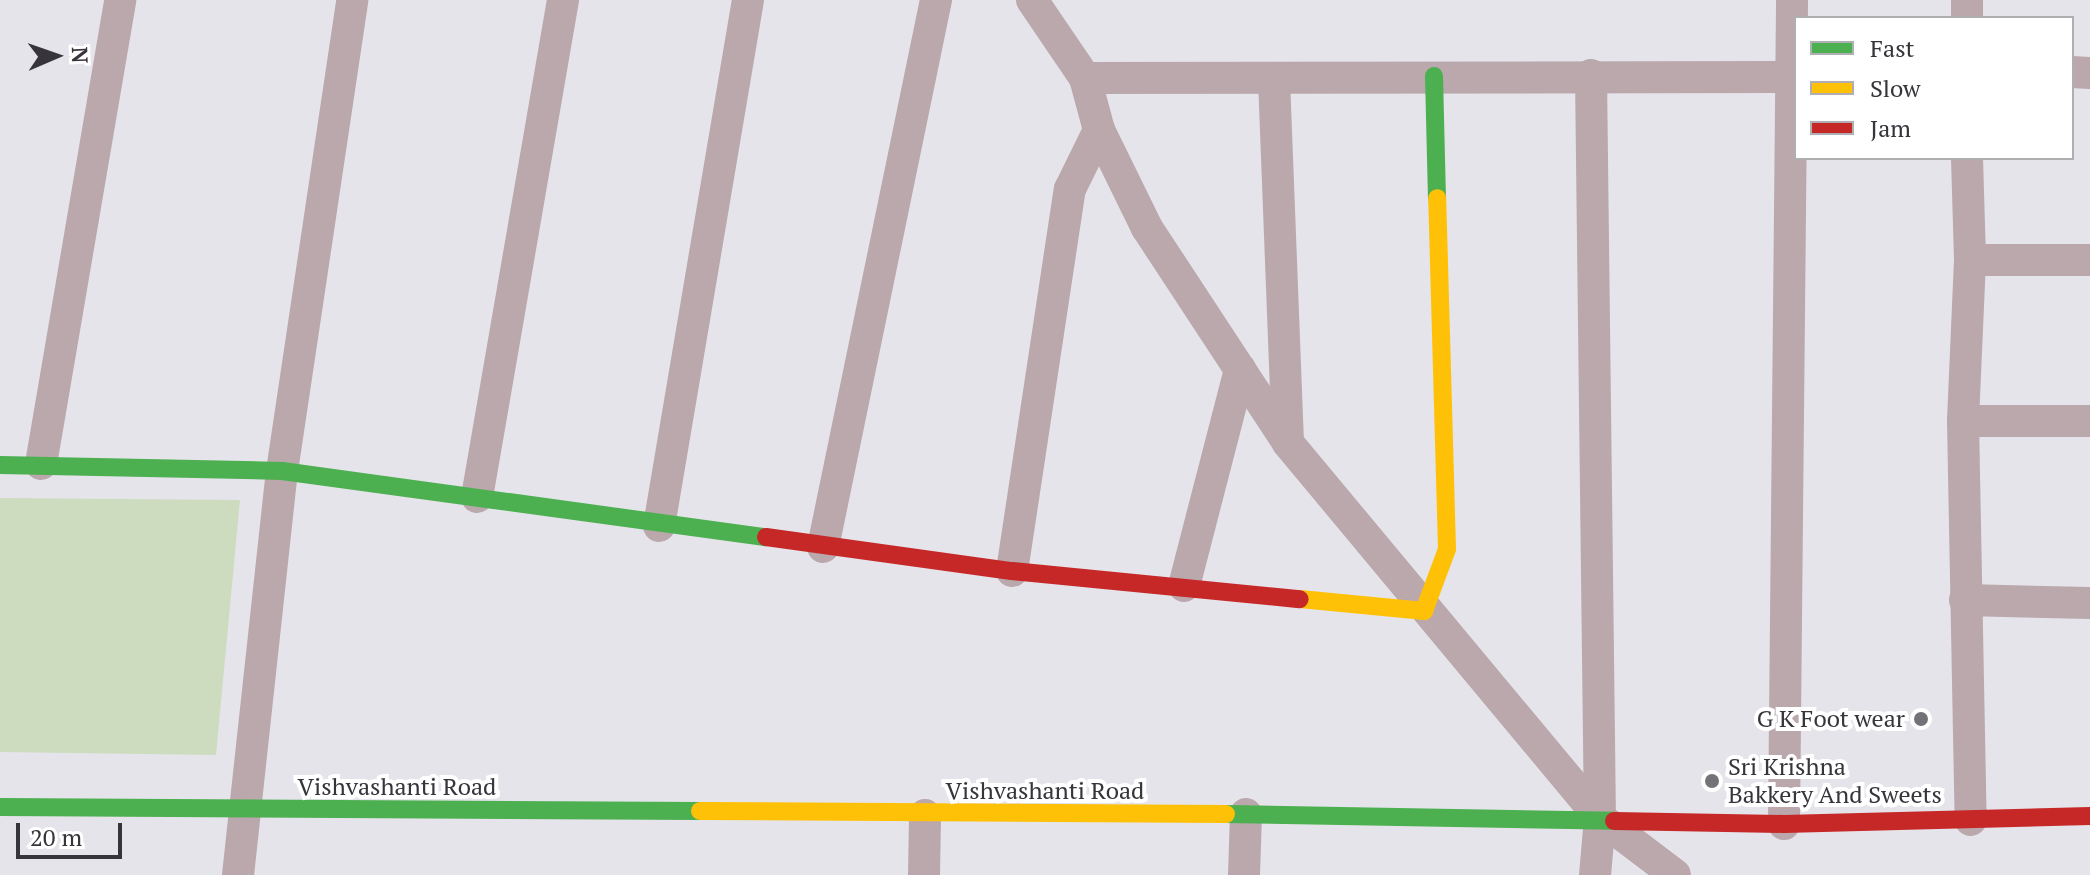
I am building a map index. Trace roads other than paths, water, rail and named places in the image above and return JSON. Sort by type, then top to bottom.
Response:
[{"type":"street","points":[[41,464],[120,0]]},
{"type":"street","points":[[238,875],[248,810],[282,471],[352,0]]},
{"type":"street","points":[[477,497],[563,0]]},
{"type":"street","points":[[659,526],[748,0]]},
{"type":"street","points":[[823,547],[936,0]]},
{"type":"street","points":[[1032,0],[1085,78],[1099,130],[1147,228],[1288,443],[1424,611],[1600,818],[1675,875]]},
{"type":"street","points":[[1784,824],[1794,77],[1792,0]]},
{"type":"street","points":[[1591,75],[1600,818],[1595,875]]},
{"type":"street","points":[[1424,611],[1447,549],[1434,76]]},
{"type":"street","points":[[1085,78],[1794,77]]},
{"type":"street","points":[[1274,79],[1288,443]]},
{"type":"street","points":[[1012,571],[1070,189],[1099,130]]},
{"type":"street","points":[[1967,160],[1970,260],[1963,421],[1971,820]]},
{"type":"street","points":[[1970,260],[2090,260]]},
{"type":"street","points":[[1184,586],[1240,369]]},
{"type":"street","points":[[1963,421],[2090,421]]},
{"type":"street","points":[[0,465],[282,471],[477,497],[659,526],[1012,571],[1424,611]]},
{"type":"street","points":[[1965,600],[2090,603]]},
{"type":"street","name":"Vishvashanti Road","points":[[0,807],[925,815],[1246,814],[1600,818],[1784,824],[2090,816]]},
{"type":"street","points":[[1244,875],[1246,814]]},
{"type":"street","points":[[924,875],[925,815]]},
{"type":"place","name":"G K Foot wear","points":[[1921,719]]},
{"type":"place","name":"Sri Krishna Bakkery And Sweets","points":[[1712,781]]}]
